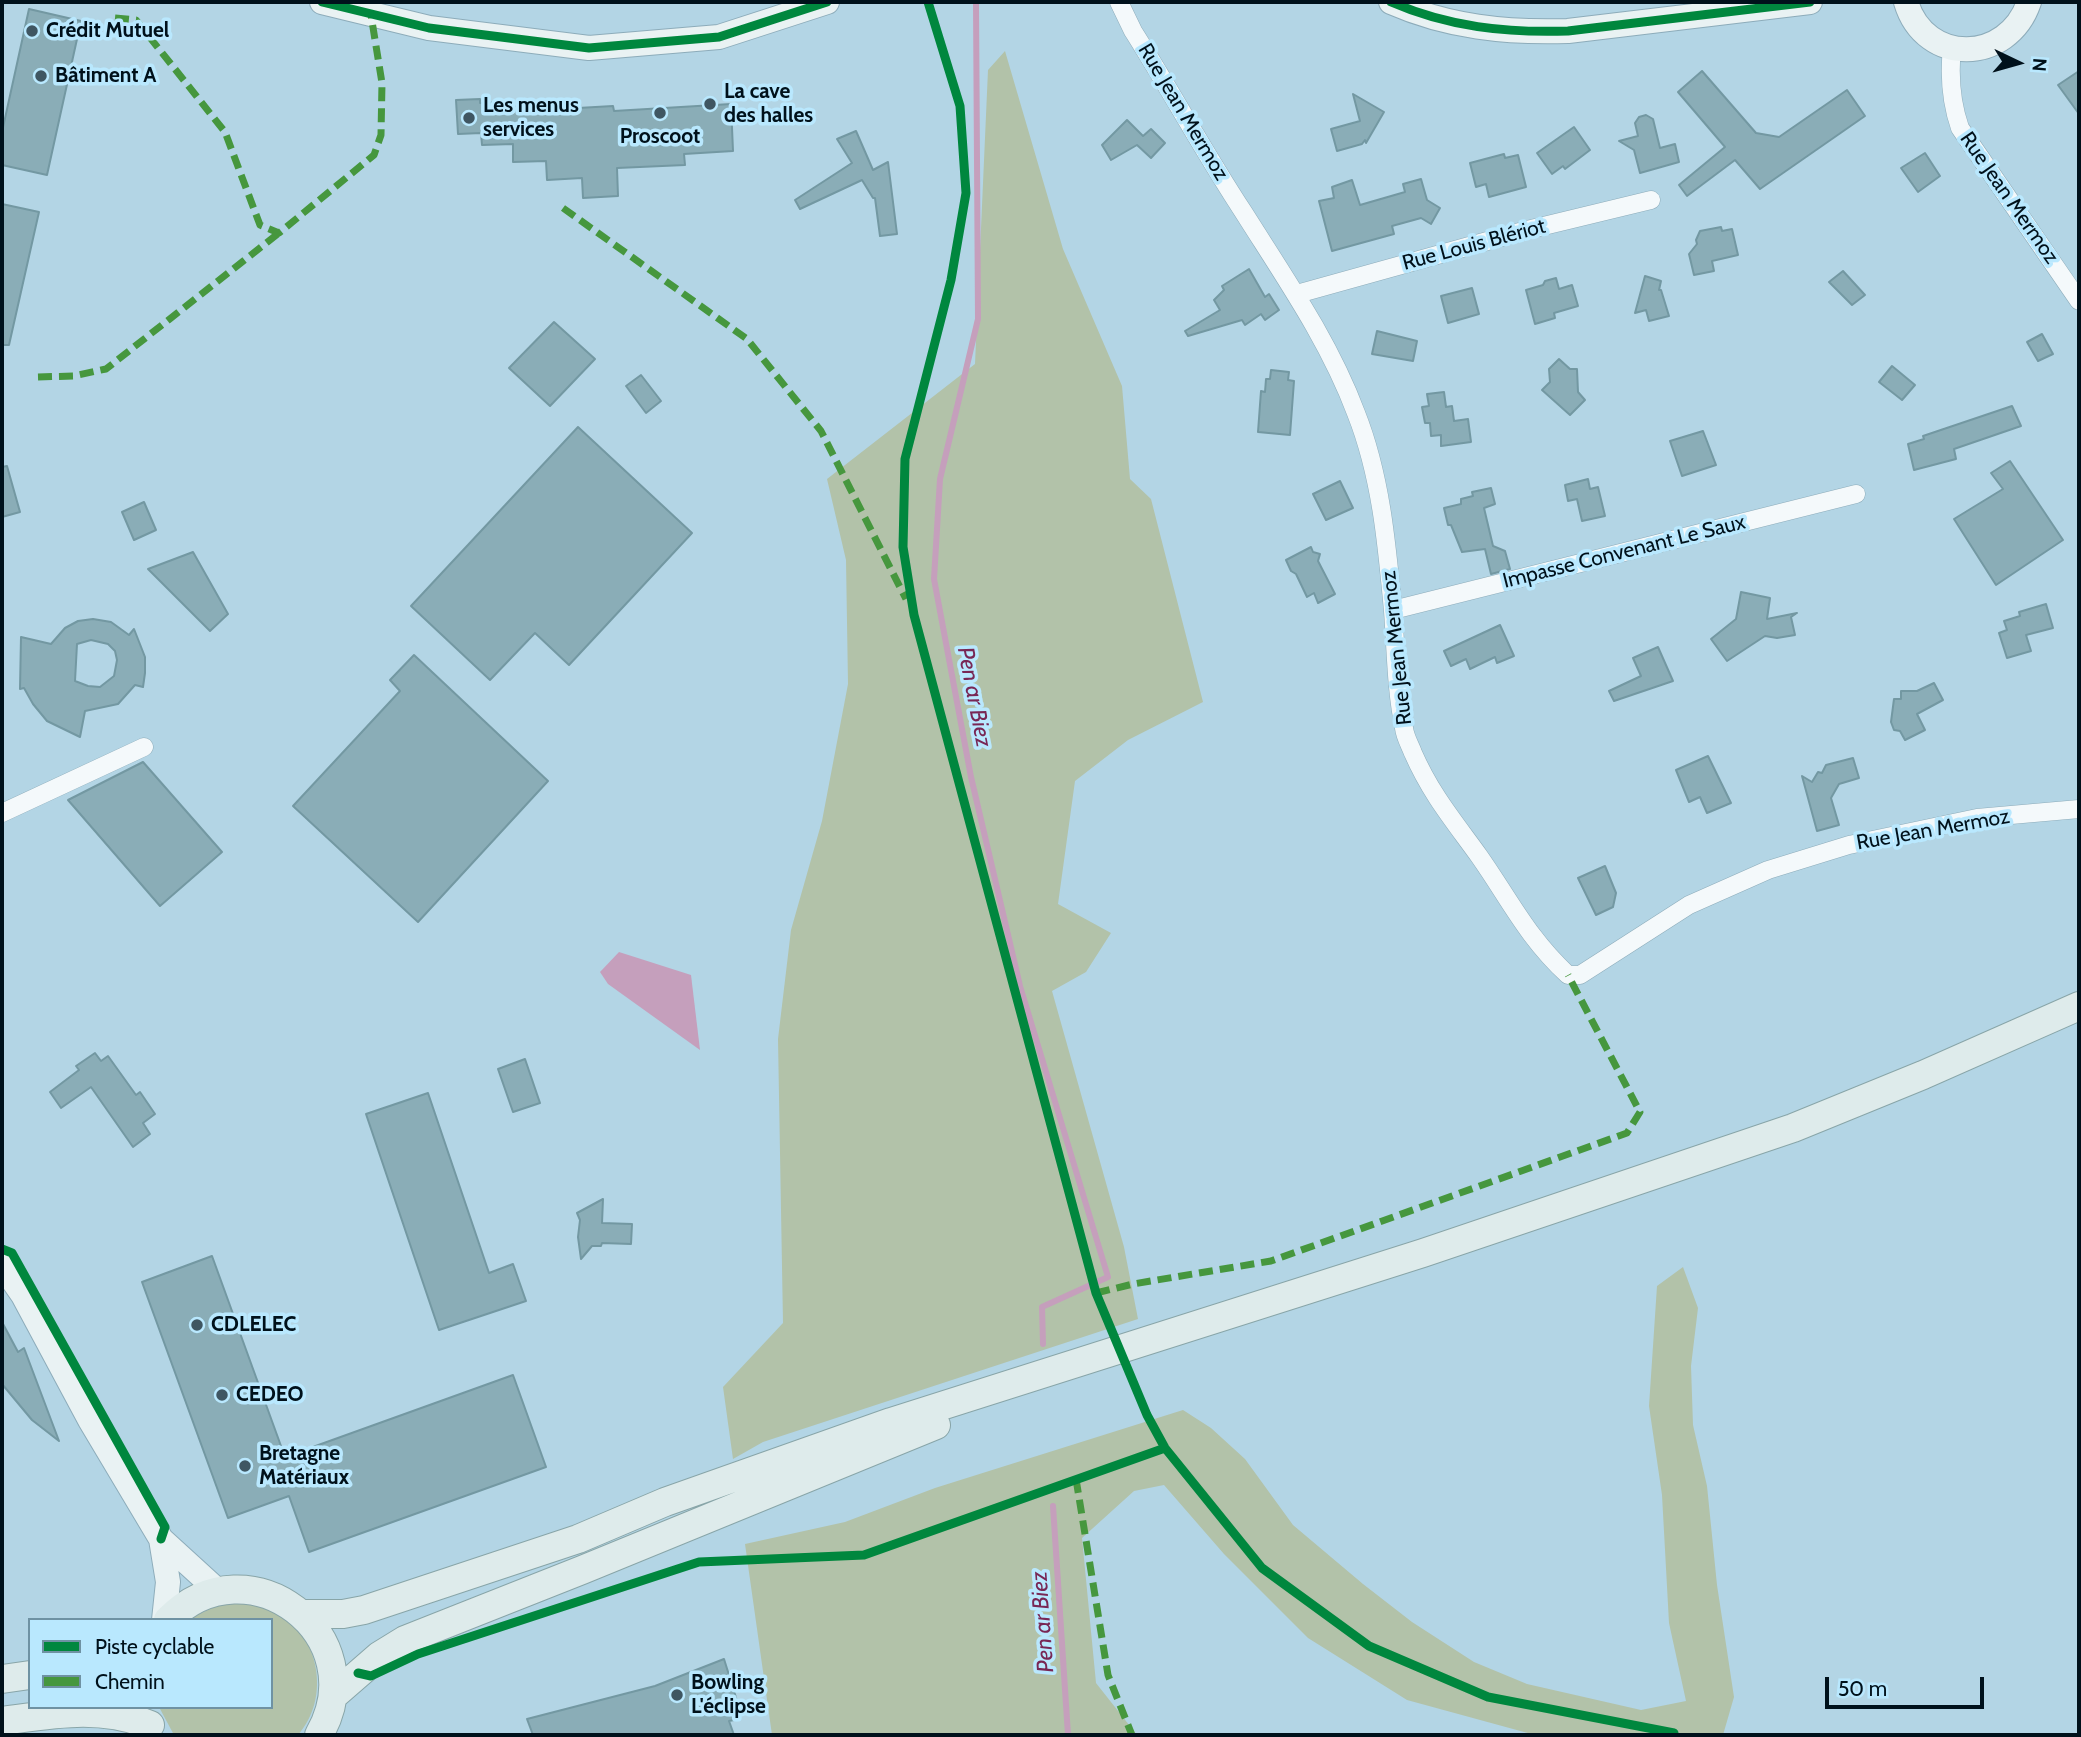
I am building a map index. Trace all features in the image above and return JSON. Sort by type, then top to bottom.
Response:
[{"type":"main road","points":[[322,2],[429,28],[589,48],[719,37],[827,2]]},
{"type":"main road","points":[[1391,2],[1454,24],[1532,32],[1568,31],[1811,2]]},
{"type":"main road","points":[[1906,2],[1910,16],[1928,36],[1952,48],[1973,49],[1993,44],[2011,33],[2024,16],[2029,2]]},
{"type":"main road","points":[[302,1614],[342,1615],[364,1610],[578,1539],[665,1502],[891,1422],[1435,1249],[1793,1128],[1923,1075],[2079,1006]]},
{"type":"main road","points":[[2,1265],[23,1295],[90,1420],[161,1539],[218,1591]]},
{"type":"main road","points":[[333,1696],[379,1656],[405,1640],[885,1446],[1080,1363]]},
{"type":"main road","points":[[161,1539],[168,1583],[166,1618]]},
{"type":"main road","points":[[169,1618],[195,1600],[218,1591],[245,1589],[263,1592],[287,1603],[302,1614],[319,1634],[332,1668],[333,1696],[324,1732]]},
{"type":"main road","points":[[2,1679],[28,1675]]},
{"type":"main road","points":[[2,1721],[91,1712],[117,1714],[150,1723]]},
{"type":"street","name":"Rue Jean Mermoz","points":[[1119,2],[1133,31],[1317,328],[1356,412],[1374,467],[1383,522],[1404,732],[1422,775],[1529,935],[1547,957],[1567,975],[1580,975],[1689,905],[1768,870],[1849,845],[1977,818],[2079,809]]},
{"type":"street","name":"Rue Jean Mermoz","points":[[1952,48],[1953,107],[1960,128],[2079,301]]},
{"type":"street","name":"Rue Louis Blériot","points":[[1297,294],[1527,230],[1651,200]]},
{"type":"street","name":"Impasse Convenant Le Saux","points":[[1392,610],[1856,494]]},
{"type":"street","points":[[2,813],[144,747]]},
{"type":"green space","points":[[1005,51],[1063,249],[1122,386],[1130,479],[1151,499],[1203,702],[1128,740],[1075,781],[1058,904],[1111,933],[1086,972],[1052,991],[1124,1247],[1138,1319],[763,1442],[733,1459],[723,1387],[783,1323],[778,1039],[791,930],[822,821],[848,684],[846,560],[827,479],[975,364],[988,70]]},
{"type":"green space","points":[[1683,1267],[1698,1308],[1691,1366],[1693,1425],[1707,1486],[1717,1585],[1734,1697],[1723,1735],[1535,1735],[1407,1700],[1308,1638],[1224,1554],[1164,1485],[1134,1491],[1082,1538],[1096,1683],[1137,1735],[772,1735],[745,1544],[845,1522],[935,1488],[1183,1410],[1211,1428],[1245,1459],[1293,1525],[1412,1622],[1474,1662],[1527,1684],[1641,1710],[1686,1701],[1669,1623],[1662,1495],[1649,1406],[1657,1286]]},
{"type":"green space","points":[[249,1602],[266,1607],[291,1622],[303,1635],[316,1668],[317,1686],[315,1703],[298,1735],[174,1735],[160,1709],[273,1709],[273,1618],[191,1618],[222,1603]]},
{"type":"shaded area","points":[[619,952],[691,975],[700,1050],[608,984],[600,972]]},
{"type":"building","name":"Bâtiment A","points":[[29,9],[81,21],[47,175],[2,165],[2,132]]},
{"type":"building","points":[[1702,71],[1756,133],[1779,137],[1847,90],[1865,116],[1760,189],[1735,160],[1687,196],[1679,185],[1725,147],[1678,92]]},
{"type":"building","points":[[2079,71],[2079,114],[2058,85]]},
{"type":"building","points":[[1353,94],[1384,112],[1366,143],[1365,140],[1362,144],[1337,151],[1331,129],[1360,121]]},
{"type":"building","points":[[480,99],[480,103],[511,102],[511,107],[543,106],[543,110],[613,106],[614,111],[731,104],[733,151],[684,154],[685,165],[617,168],[618,196],[583,198],[582,178],[547,180],[546,161],[513,162],[513,144],[482,145],[481,133],[458,134],[456,100]]},
{"type":"building","points":[[1646,115],[1653,119],[1660,148],[1675,144],[1679,162],[1640,173],[1634,150],[1619,141],[1638,136],[1635,123],[1639,117]]},
{"type":"building","points":[[1127,120],[1143,136],[1151,129],[1165,143],[1151,158],[1137,145],[1111,160],[1102,145]]},
{"type":"building","points":[[1574,127],[1590,150],[1565,169],[1563,166],[1552,174],[1537,153]]},
{"type":"building","points":[[856,131],[873,170],[888,162],[897,234],[880,236],[875,198],[862,180],[800,209],[795,200],[852,163],[837,139]]},
{"type":"building","points":[[1925,153],[1940,176],[1918,192],[1901,168]]},
{"type":"building","points":[[1504,154],[1505,158],[1518,155],[1526,187],[1489,197],[1486,184],[1476,187],[1470,163]]},
{"type":"building","points":[[1421,179],[1427,200],[1440,208],[1431,224],[1421,218],[1392,226],[1394,234],[1332,251],[1319,201],[1334,198],[1332,187],[1352,180],[1360,205],[1405,192],[1403,184]]},
{"type":"building","points":[[2,204],[39,212],[9,345],[2,345]]},
{"type":"building","points":[[1721,227],[1722,231],[1732,229],[1738,255],[1712,261],[1714,271],[1694,275],[1689,254],[1697,244],[1700,231]]},
{"type":"building","points":[[1249,269],[1265,297],[1269,294],[1279,310],[1265,320],[1261,314],[1245,325],[1242,320],[1188,336],[1185,331],[1220,310],[1214,300],[1224,290],[1222,286]]},
{"type":"building","points":[[1843,271],[1865,295],[1852,305],[1829,282]]},
{"type":"building","points":[[1645,276],[1661,281],[1659,290],[1669,316],[1649,321],[1646,310],[1635,313]]},
{"type":"building","points":[[1556,278],[1559,289],[1572,285],[1578,306],[1554,313],[1555,318],[1535,324],[1526,290]]},
{"type":"building","points":[[1472,288],[1479,314],[1448,323],[1441,296]]},
{"type":"building","points":[[554,322],[595,359],[550,406],[509,368]]},
{"type":"building","points":[[1377,331],[1417,341],[1413,361],[1372,354]]},
{"type":"building","points":[[2042,334],[2053,354],[2038,361],[2027,342]]},
{"type":"building","points":[[1559,359],[1570,369],[1577,369],[1578,392],[1585,400],[1570,415],[1542,390],[1550,382],[1549,369]]},
{"type":"building","points":[[1892,366],[1915,385],[1902,400],[1879,382]]},
{"type":"building","points":[[1271,370],[1289,372],[1288,380],[1294,381],[1290,435],[1258,432],[1261,391],[1265,392],[1266,379],[1270,379]]},
{"type":"building","points":[[641,375],[661,401],[646,413],[626,386]]},
{"type":"building","points":[[1444,392],[1446,407],[1452,406],[1454,421],[1468,419],[1471,442],[1441,446],[1441,435],[1431,436],[1430,423],[1425,423],[1422,407],[1429,406],[1427,394]]},
{"type":"building","points":[[2012,406],[2021,426],[1954,449],[1956,459],[1914,470],[1908,444],[1924,439],[1923,436]]},
{"type":"building","points":[[578,427],[692,533],[569,665],[535,633],[490,680],[411,606]]},
{"type":"building","points":[[1703,431],[1716,465],[1682,476],[1670,441]]},
{"type":"building","points":[[2010,461],[2063,540],[1996,585],[1954,519],[2003,489],[1991,473]]},
{"type":"building","points":[[7,466],[20,512],[2,517],[2,467]]},
{"type":"building","points":[[1588,479],[1590,489],[1598,487],[1605,516],[1582,521],[1577,499],[1568,501],[1565,485]]},
{"type":"building","points":[[1340,481],[1353,508],[1326,520],[1313,494]]},
{"type":"building","points":[[1491,488],[1495,504],[1484,508],[1493,546],[1505,551],[1510,569],[1491,574],[1485,549],[1462,552],[1451,525],[1448,525],[1444,508],[1461,504],[1461,499],[1473,496],[1472,492]]},
{"type":"building","points":[[144,502],[156,530],[134,540],[122,512]]},
{"type":"building","points":[[1311,547],[1313,552],[1320,554],[1318,561],[1335,594],[1318,603],[1314,593],[1307,597],[1286,560]]},
{"type":"building","points":[[193,552],[228,614],[210,631],[148,569]]},
{"type":"building","points":[[1741,592],[1770,598],[1767,619],[1797,613],[1791,617],[1795,635],[1777,638],[1765,636],[1727,661],[1711,639],[1736,619]]},
{"type":"building","points":[[2046,604],[2053,628],[2026,635],[2031,651],[2007,658],[1999,633],[2007,630],[2004,621],[2020,616],[2019,612]]},
{"type":"building","points":[[93,619],[111,622],[129,635],[134,629],[145,657],[143,687],[135,685],[118,704],[85,711],[80,737],[47,721],[24,688],[20,689],[21,637],[51,644],[65,628],[78,621]],"holes":[[[91,640],[108,644],[115,651],[117,660],[114,676],[100,687],[75,681],[77,644]]]},
{"type":"building","points":[[1500,625],[1514,656],[1497,663],[1495,657],[1470,669],[1466,659],[1451,666],[1444,651]]},
{"type":"building","points":[[1658,647],[1673,681],[1614,701],[1609,691],[1641,676],[1633,658]]},
{"type":"building","points":[[414,655],[548,781],[418,922],[293,806],[400,691],[390,680]]},
{"type":"building","points":[[1934,683],[1943,700],[1917,714],[1925,730],[1905,740],[1900,731],[1894,730],[1891,722],[1894,699],[1901,699],[1901,691],[1917,691]]},
{"type":"building","points":[[1708,756],[1731,803],[1707,813],[1700,797],[1689,802],[1676,770]]},
{"type":"building","points":[[1853,758],[1859,778],[1839,784],[1831,798],[1839,825],[1817,831],[1802,776],[1812,782],[1826,765]]},
{"type":"building","points":[[143,762],[222,852],[160,906],[68,800]]},
{"type":"building","points":[[1605,866],[1616,893],[1613,907],[1596,915],[1578,878]]},
{"type":"building","points":[[95,1053],[101,1061],[108,1056],[136,1095],[140,1092],[155,1114],[143,1123],[150,1134],[133,1147],[91,1087],[61,1108],[50,1092],[79,1070],[76,1066]]},
{"type":"building","points":[[525,1059],[540,1103],[513,1112],[498,1069]]},
{"type":"building","points":[[428,1093],[489,1273],[513,1264],[526,1301],[439,1330],[366,1114]]},
{"type":"building","points":[[603,1199],[602,1223],[632,1224],[631,1244],[602,1243],[601,1246],[592,1246],[581,1259],[578,1237],[580,1220],[577,1213]]},
{"type":"building","points":[[212,1256],[285,1457],[513,1375],[546,1467],[309,1552],[289,1496],[228,1518],[142,1282]]},
{"type":"building","points":[[2,1322],[18,1352],[24,1348],[59,1441],[32,1420],[2,1384]]},
{"type":"building","name":"Bowling L'éclipse","points":[[724,1659],[738,1704],[730,1707],[734,1720],[729,1721],[734,1735],[533,1735],[527,1719],[655,1686]]},
{"type":"waterway","name":"Pen ar Biez","points":[[976,2],[978,319],[940,479],[934,579],[971,777],[1020,986],[1108,1277],[1042,1307],[1043,1344]]},
{"type":"waterway","name":"Pen ar Biez","points":[[1053,1506],[1068,1735]]},
{"type":"marked path","points":[[115,18],[136,20],[225,132],[260,225],[279,233],[374,155],[381,135],[382,83],[371,15]]},
{"type":"marked path","points":[[563,208],[747,339],[821,431],[906,599]]},
{"type":"marked path","points":[[38,377],[73,376],[106,369],[279,233]]},
{"type":"marked path","points":[[1096,1293],[1133,1284],[1271,1261],[1627,1133],[1640,1112],[1568,975]]},
{"type":"marked path","points":[[1076,1479],[1108,1675],[1132,1735]]},
{"type":"cycle path","points":[[322,2],[429,28],[589,48],[719,37],[827,2]]},
{"type":"cycle path","points":[[928,2],[960,106],[966,193],[951,280],[905,459],[903,547],[914,615],[1096,1293],[1147,1415],[1165,1448],[1262,1568],[1369,1646],[1488,1697],[1674,1733],[1673,1735]]},
{"type":"cycle path","points":[[1391,2],[1412,11],[1456,23],[1545,31],[1568,31],[1810,2]]},
{"type":"cycle path","points":[[2,1249],[12,1253],[165,1527],[161,1539]]},
{"type":"cycle path","points":[[358,1673],[371,1676],[418,1654],[699,1562],[864,1555],[1165,1448]]},
{"type":"place","name":"Crédit Mutuel","points":[[32,31]]},
{"type":"place","name":"Bâtiment A","points":[[41,76]]},
{"type":"place","name":"La cave des halles","points":[[710,104]]},
{"type":"place","name":"Proscoot","points":[[660,113]]},
{"type":"place","name":"Les menus services","points":[[469,118]]},
{"type":"place","name":"CDLELEC","points":[[197,1325]]},
{"type":"place","name":"CEDEO","points":[[222,1395]]},
{"type":"place","name":"Bretagne Matériaux","points":[[245,1466]]},
{"type":"place","name":"Bowling L'éclipse","points":[[677,1695]]}]
